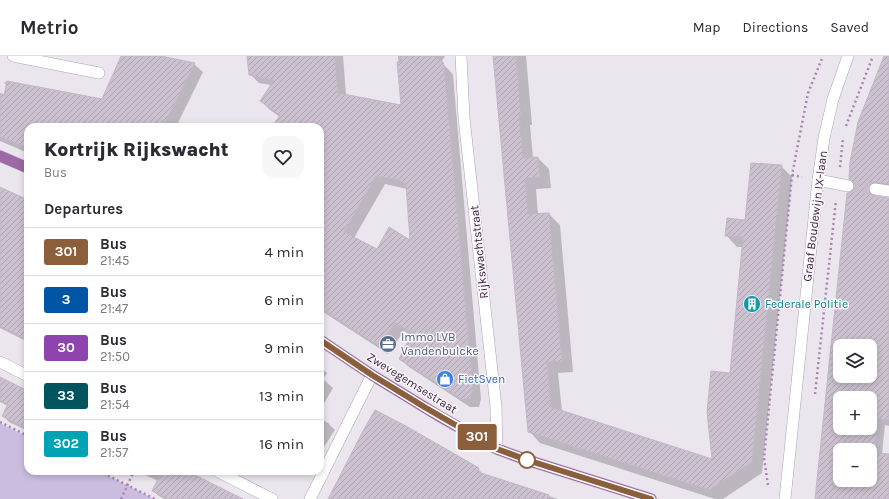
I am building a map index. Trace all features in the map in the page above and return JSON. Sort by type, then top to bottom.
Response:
[{"type":"main road","points":[[0,156],[24,166]]},
{"type":"main road","name":"Zwevegemsestraat","points":[[324,343],[372,375],[497,449],[534,463],[651,499]]},
{"type":"street","points":[[13,56],[98,73]]},
{"type":"street","name":"Rijkswachtstraat","points":[[461,56],[464,118],[496,407],[497,449]]},
{"type":"street","name":"Graaf Boudewijn IX-laan","points":[[785,499],[818,180],[824,138],[833,99],[848,56]]},
{"type":"street","points":[[818,180],[843,185]]},
{"type":"street","points":[[875,189],[889,191]]},
{"type":"street","points":[[0,362],[24,374]]},
{"type":"street","points":[[324,471],[372,375]]},
{"type":"street","points":[[225,475],[272,499]]},
{"type":"street","points":[[310,499],[322,475]]},
{"type":"path","points":[[768,487],[764,458],[792,175],[808,93],[823,56]]},
{"type":"path","points":[[844,131],[873,56]]},
{"type":"path","points":[[815,395],[843,185],[843,138]]},
{"type":"path","points":[[0,422],[24,434]]},
{"type":"path","points":[[107,475],[155,499]]},
{"type":"path","points":[[121,499],[132,475]]},
{"type":"shaded area","points":[[0,423],[24,435],[24,475],[107,475],[154,499],[0,499]]},
{"type":"building","points":[[121,56],[161,56],[195,63],[165,123],[24,123],[24,146],[0,137],[0,93],[4,95],[7,81],[102,99]]},
{"type":"building","points":[[247,56],[335,56],[338,93],[401,105],[397,62],[402,62],[401,56],[434,56],[443,62],[473,390],[471,399],[461,399],[399,359],[412,333],[395,323],[379,346],[324,311],[324,123],[275,123],[280,115],[260,101],[274,80],[249,75]],"holes":[[[376,176],[395,179],[406,184],[410,240],[389,227],[377,249],[344,232]]]},
{"type":"building","name":"Federale Politie","points":[[493,56],[516,56],[523,158],[538,157],[540,177],[525,178],[528,214],[549,213],[562,361],[547,362],[551,407],[712,459],[707,412],[711,371],[730,373],[743,237],[725,236],[727,218],[745,220],[751,163],[782,165],[752,462],[709,490],[528,432]]},
{"type":"building","points":[[884,56],[889,56],[889,184],[873,182],[868,188],[871,195],[889,198],[889,420],[878,419],[877,430],[877,391],[833,391],[833,435],[877,435],[876,443],[833,443],[833,487],[877,487],[877,453],[889,454],[889,499],[815,499],[847,193],[853,191],[855,187],[853,181],[849,179],[850,162],[858,122]]},
{"type":"building","points":[[0,187],[24,198],[24,338],[0,326]]},
{"type":"building","points":[[0,377],[24,389],[24,427],[2,416],[8,404],[0,400]]},
{"type":"building","points":[[375,410],[479,468],[478,472],[549,495],[549,499],[328,499]]},
{"type":"building","points":[[160,475],[195,475],[243,499],[168,499],[152,491]]},
{"type":"tunnel","points":[[848,186],[875,189]]},
{"type":"bus line","name":"301","points":[[324,343],[372,375],[497,449],[585,479],[651,499]]},
{"type":"place","name":"Federale Politie","points":[[752,304]]},
{"type":"place","name":"Immo LVB Vandenbulcke","points":[[388,344]]},
{"type":"place","name":"FietSven","points":[[445,379]]}]
